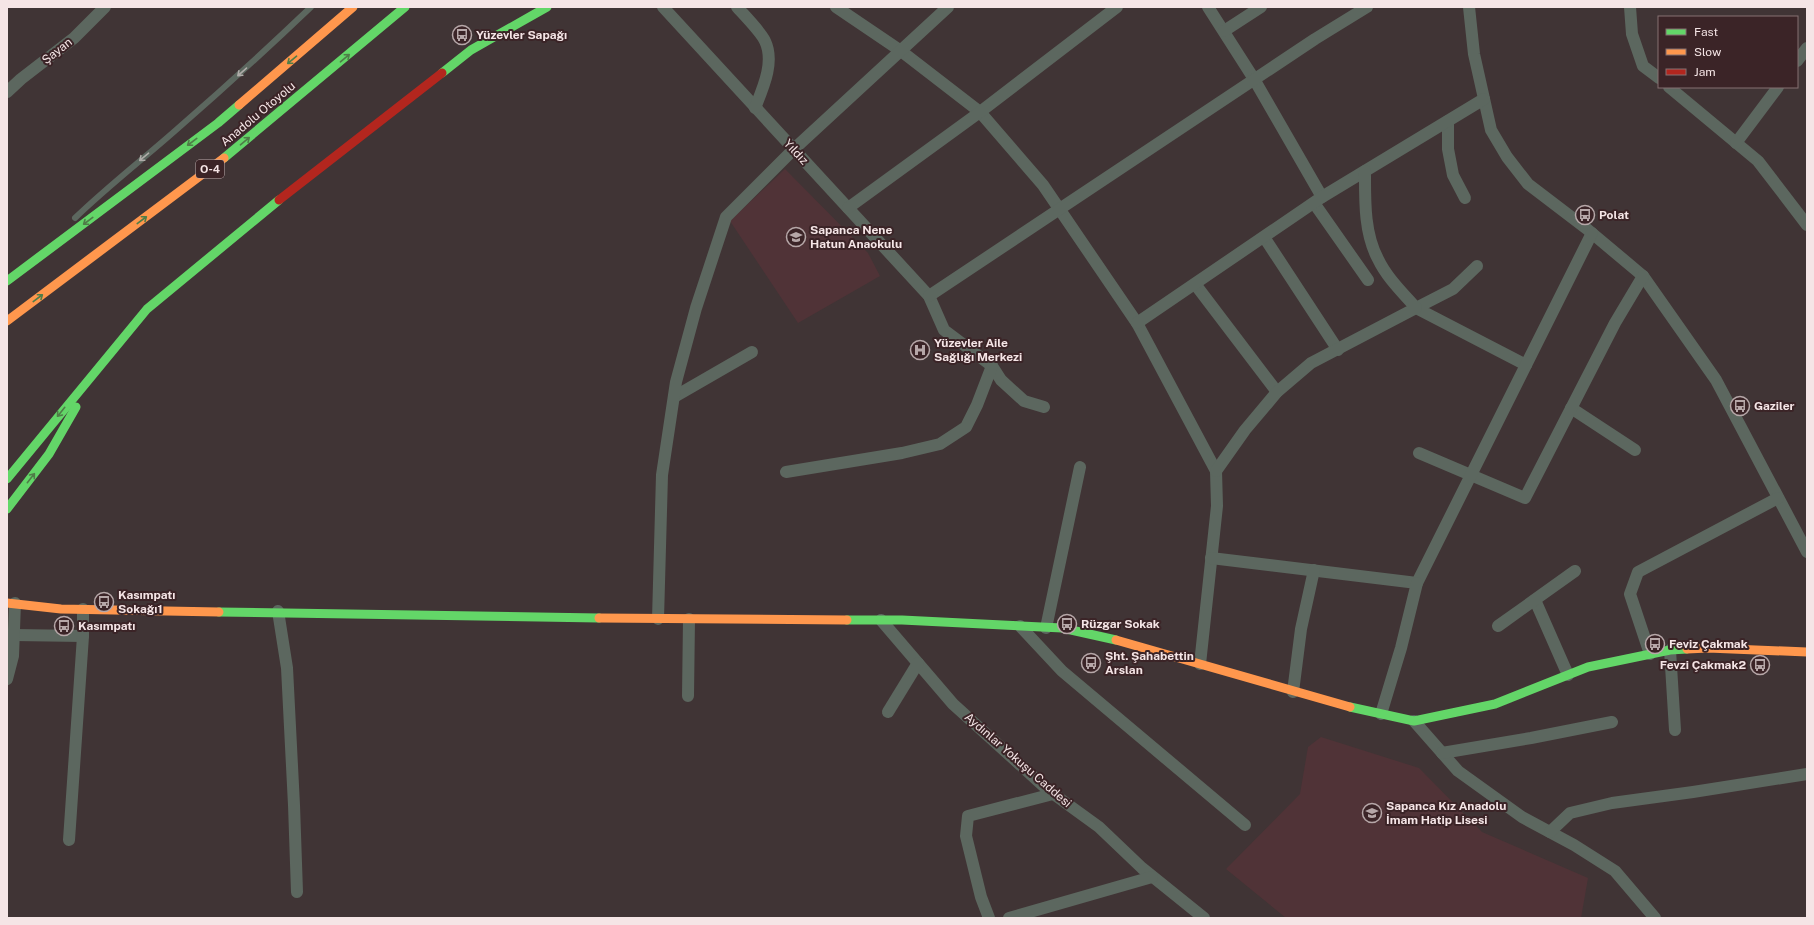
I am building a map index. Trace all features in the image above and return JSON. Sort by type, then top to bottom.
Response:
[{"type":"main road","name":"Anadolu Otoyolu","points":[[9,280],[218,123],[353,7]]},
{"type":"main road","name":"Anadolu Otoyolu","points":[[7,322],[236,149],[405,7]]},
{"type":"main road","points":[[7,479],[147,308],[256,218],[471,50],[548,7]]},
{"type":"main road","points":[[7,508],[49,454],[103,360]]},
{"type":"main road","points":[[11,603],[61,609],[658,619],[881,620],[1062,628],[1135,645],[1338,705],[1414,721],[1495,704],[1588,667],[1670,650],[1708,648],[1807,652]]},
{"type":"street","name":"Şayan","points":[[7,92],[21,79],[74,38],[105,7]]},
{"type":"street","name":"Yıldız","points":[[663,7],[929,296],[944,330],[992,366],[1002,380],[1024,401],[1044,407]]},
{"type":"street","points":[[737,7],[765,41],[769,59],[765,82],[755,108]]},
{"type":"street","points":[[836,7],[901,51],[980,112],[1043,185],[1137,323],[1216,471],[1217,506],[1200,664]]},
{"type":"street","points":[[658,619],[662,475],[674,397],[696,308],[726,217],[794,149],[948,7]]},
{"type":"street","points":[[848,208],[980,112],[1117,7]]},
{"type":"street","points":[[1208,7],[1254,79],[1318,200],[1368,280]]},
{"type":"street","points":[[1224,31],[1261,7]]},
{"type":"street","points":[[929,296],[1254,79],[1367,7]]},
{"type":"street","points":[[1469,7],[1474,54],[1491,130],[1507,157],[1528,184],[1592,233],[1643,276],[1716,380],[1806,549]]},
{"type":"street","points":[[1630,7],[1632,34],[1643,66],[1658,77]]},
{"type":"street","points":[[1798,60],[1807,48]]},
{"type":"street","points":[[1670,88],[1758,161],[1807,225]]},
{"type":"street","points":[[1736,143],[1777,88]]},
{"type":"street","points":[[1137,323],[1318,200],[1484,100]]},
{"type":"street","points":[[1448,121],[1448,149],[1452,175],[1465,198]]},
{"type":"street","points":[[1365,171],[1365,200],[1368,230],[1377,259],[1393,282],[1416,308],[1526,365]]},
{"type":"street","points":[[1382,714],[1401,648],[1417,583],[1592,233]]},
{"type":"street","points":[[1264,237],[1338,350]]},
{"type":"street","points":[[1216,471],[1245,430],[1277,392],[1311,363],[1452,289],[1476,266]]},
{"type":"street","points":[[1419,453],[1525,498],[1615,323],[1643,276]]},
{"type":"street","points":[[1195,284],[1277,392]]},
{"type":"street","points":[[674,397],[752,352]]},
{"type":"street","points":[[786,472],[902,453],[940,444],[966,427],[977,405],[992,366]]},
{"type":"street","points":[[1571,408],[1635,450]]},
{"type":"street","points":[[1046,628],[1080,467]]},
{"type":"street","points":[[1650,654],[1630,594],[1638,572],[1778,498]]},
{"type":"street","points":[[1211,558],[1417,583]]},
{"type":"street","points":[[1293,692],[1301,629],[1314,570]]},
{"type":"street","points":[[1498,626],[1575,572]]},
{"type":"street","points":[[1534,600],[1568,675]]},
{"type":"street","points":[[7,679],[13,656],[14,635],[11,603]]},
{"type":"street","points":[[69,840],[83,636],[83,609]]},
{"type":"street","points":[[278,612],[287,668],[297,892]]},
{"type":"street","points":[[688,696],[690,619]]},
{"type":"street","name":"Aydınlar Yokuşu Caddesi","points":[[881,620],[953,704],[1053,794],[1099,827],[1152,877],[1204,918]]},
{"type":"street","points":[[1020,626],[1062,671],[1245,825]]},
{"type":"street","points":[[14,635],[83,636]]},
{"type":"street","points":[[1670,650],[1675,730]]},
{"type":"street","points":[[888,712],[918,663]]},
{"type":"street","points":[[1414,721],[1458,771],[1522,817],[1574,845],[1615,870],[1655,918]]},
{"type":"street","points":[[1442,753],[1531,738],[1612,722]]},
{"type":"street","points":[[1550,832],[1570,813],[1612,803],[1807,774]]},
{"type":"street","points":[[989,918],[981,898],[966,836],[968,816],[1053,794]]},
{"type":"street","points":[[1009,918],[1152,877]]},
{"type":"lane","points":[[68,225],[102,192],[175,131],[252,63],[311,7]]},
{"type":"lane","points":[[9,280],[56,235]]},
{"type":"shaded area","name":"Sapanca Nene Hatun Anaokulu","points":[[785,169],[868,253],[880,276],[798,323],[730,221]]},
{"type":"shaded area","name":"Sapanca Kız Anadolu İmam Hatip Lisesi","points":[[1321,737],[1419,768],[1482,832],[1588,878],[1581,918],[1286,918],[1226,869],[1300,794],[1308,747]]},
{"type":"traffic: fast","points":[[224,158],[405,7]]},
{"type":"traffic: fast","points":[[442,73],[471,50],[547,7]]},
{"type":"traffic: fast","points":[[7,281],[218,123],[239,105]]},
{"type":"traffic: fast","points":[[7,479],[147,309],[279,200]]},
{"type":"traffic: fast","points":[[7,509],[49,454],[76,407]]},
{"type":"traffic: fast","points":[[219,612],[599,618]]},
{"type":"traffic: fast","points":[[847,620],[902,620],[1062,628],[1116,640]]},
{"type":"traffic: fast","points":[[1350,707],[1414,721],[1495,704],[1588,667],[1670,650],[1687,649]]},
{"type":"traffic: slow","points":[[239,105],[353,7]]},
{"type":"traffic: slow","points":[[7,321],[224,158]]},
{"type":"traffic: slow","points":[[7,603],[61,609],[219,612]]},
{"type":"traffic: slow","points":[[599,618],[847,620]]},
{"type":"traffic: slow","points":[[1116,640],[1350,707]]},
{"type":"traffic: slow","points":[[1687,649],[1708,648],[1807,652]]},
{"type":"traffic: jam","points":[[279,200],[442,73]]},
{"type":"place","name":"Yüzevler Sapağı","points":[[462,35]]},
{"type":"place","name":"Polat","points":[[1585,215]]},
{"type":"place","name":"Sapanca Nene Hatun Anaokulu","points":[[796,237]]},
{"type":"place","name":"Yüzevler Aile Sağlığı Merkezi","points":[[920,350]]},
{"type":"place","name":"Gaziler","points":[[1740,406]]},
{"type":"place","name":"Kasımpatı Sokağı1","points":[[104,602]]},
{"type":"place","name":"Rüzgar Sokak","points":[[1067,624]]},
{"type":"place","name":"Kasımpatı","points":[[64,626]]},
{"type":"place","name":"Feviz Çakmak","points":[[1655,644]]},
{"type":"place","name":"Şht. Şahabettin Arslan","points":[[1091,663]]},
{"type":"place","name":"Fevzi Çakmak2","points":[[1760,665]]},
{"type":"place","name":"Sapanca Kız Anadolu İmam Hatip Lisesi","points":[[1372,813]]}]
